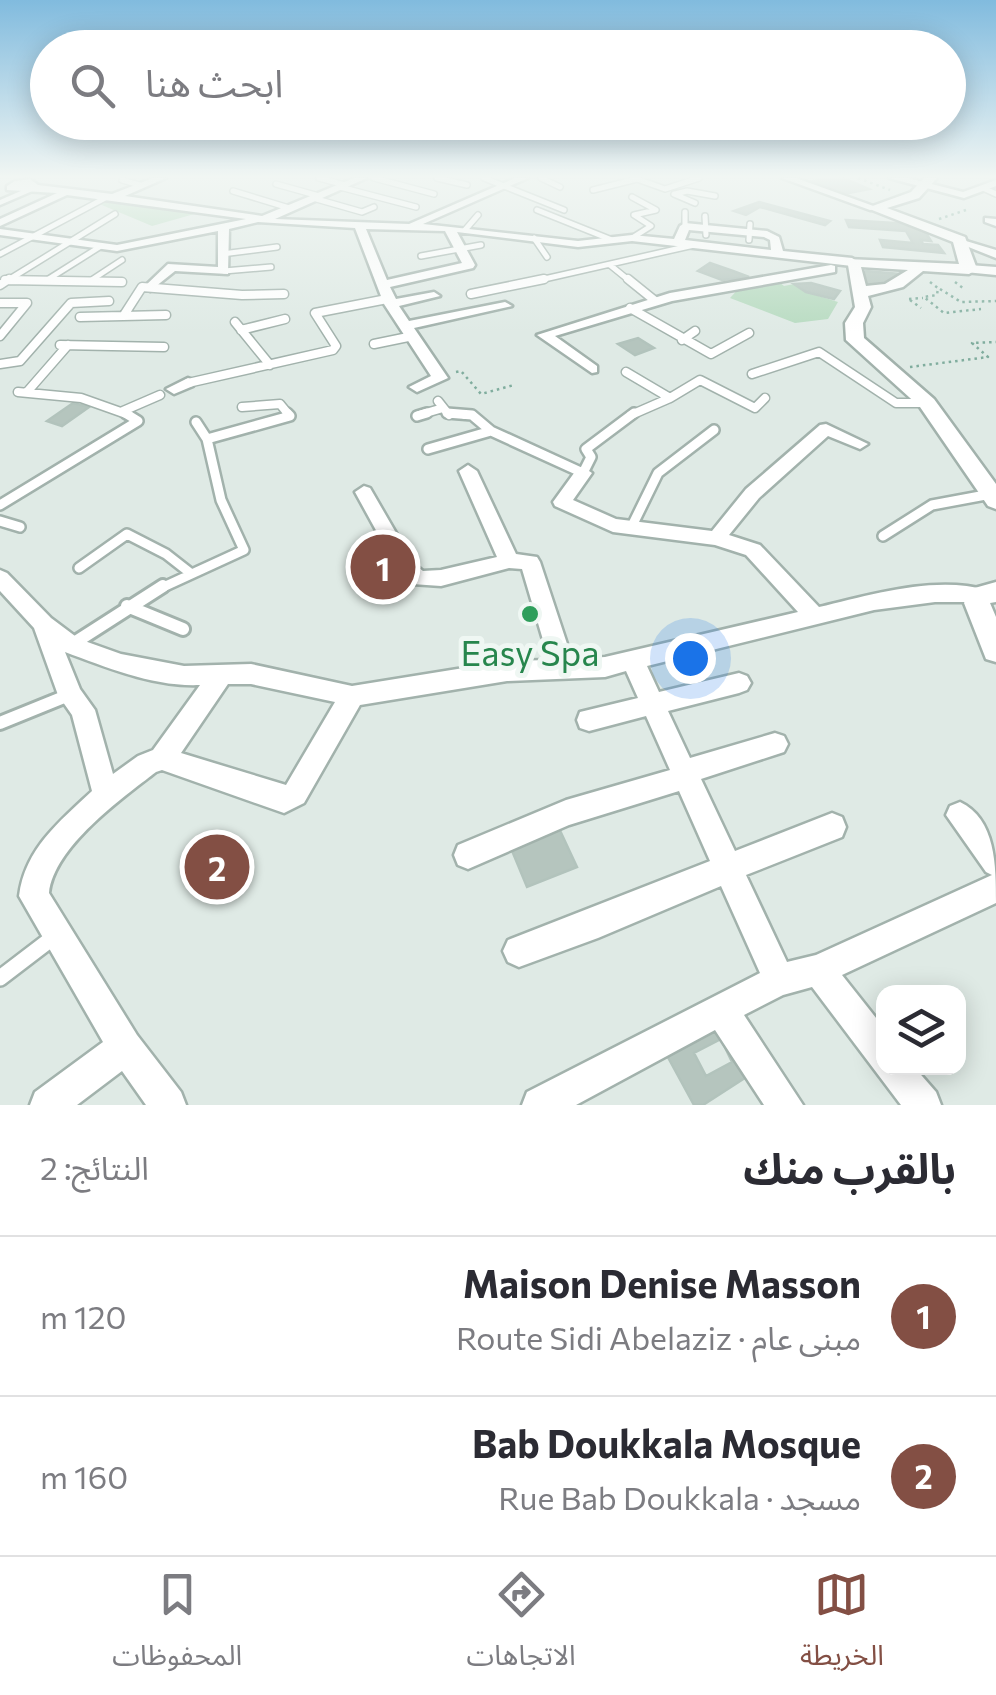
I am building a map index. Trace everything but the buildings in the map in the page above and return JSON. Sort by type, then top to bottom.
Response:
[{"type":"street","points":[[0,232],[101,246],[130,246],[223,230],[224,271],[172,266],[150,287]]},
{"type":"street","points":[[361,230],[386,296],[438,376],[439,381],[417,386]]},
{"type":"street","points":[[386,296],[469,265],[450,230]]},
{"type":"street","points":[[462,230],[578,244],[632,238],[779,250],[852,265],[996,272]]},
{"type":"street","points":[[679,242],[682,230]]},
{"type":"street","points":[[714,230],[726,235],[770,235],[801,272]]},
{"type":"street","points":[[933,230],[996,254]]},
{"type":"street","points":[[960,240],[960,252],[970,270]]},
{"type":"street","points":[[779,250],[797,244]]},
{"type":"street","points":[[592,368],[544,336],[654,300],[852,265]]},
{"type":"street","points":[[852,265],[863,307],[854,323],[856,340],[927,403],[994,498]]},
{"type":"street","points":[[861,291],[895,286],[914,268]]},
{"type":"street","points":[[386,296],[434,296]]},
{"type":"street","points":[[410,331],[504,306]]},
{"type":"street","points":[[717,538],[724,525],[826,429],[860,444]]},
{"type":"street","points":[[468,471],[509,561]]},
{"type":"street","points":[[583,473],[562,502],[631,528],[717,538],[753,550],[814,615]]},
{"type":"street","points":[[364,492],[407,569],[420,579],[441,578],[509,561],[528,561],[534,568],[563,667]]},
{"type":"street","points":[[0,578],[43,624],[70,645],[120,663],[184,676],[251,674],[352,696],[508,672],[633,662],[814,615],[914,596],[988,594],[979,613],[996,651]]},
{"type":"street","points":[[43,624],[70,695],[82,710],[106,795]]},
{"type":"street","points":[[633,662],[778,980]]},
{"type":"street","points":[[168,1105],[125,1047],[34,896],[34,883],[43,862],[106,795],[147,764],[162,758],[222,674]]},
{"type":"street","points":[[590,720],[739,683]]},
{"type":"street","points":[[162,758],[284,800],[295,794],[352,696]]},
{"type":"street","points":[[468,855],[566,812],[684,778],[694,768],[775,744]]},
{"type":"street","points":[[960,815],[996,862]]},
{"type":"street","points":[[519,951],[726,870],[745,858],[832,827]]},
{"type":"street","points":[[540,1105],[778,980],[818,970],[996,888]]},
{"type":"street","points":[[818,970],[876,1046]]},
{"type":"street","points":[[721,1009],[786,1105]]},
{"type":"street","points":[[48,1105],[125,1047]]},
{"type":"street","points":[[899,1075],[923,1105]]},
{"type":"lane","points":[[0,254],[45,230]]},
{"type":"lane","points":[[2,282],[88,230]]},
{"type":"lane","points":[[586,230],[612,240]]},
{"type":"lane","points":[[632,238],[647,230]]},
{"type":"lane","points":[[534,238],[548,257]]},
{"type":"lane","points":[[471,294],[695,244]]},
{"type":"lane","points":[[420,256],[481,245]]},
{"type":"lane","points":[[46,281],[101,246]]},
{"type":"lane","points":[[222,254],[277,248]]},
{"type":"lane","points":[[90,281],[122,260]]},
{"type":"lane","points":[[610,265],[654,300]]},
{"type":"lane","points":[[224,271],[271,267]]},
{"type":"lane","points":[[2,282],[122,282]]},
{"type":"lane","points":[[124,315],[138,288],[242,296],[284,294]]},
{"type":"lane","points":[[124,411],[174,389],[336,349],[314,316],[386,296]]},
{"type":"lane","points":[[0,364],[20,362],[70,302],[110,301]]},
{"type":"lane","points":[[0,303],[27,303],[0,336]]},
{"type":"lane","points":[[630,308],[682,340],[714,354],[749,332]]},
{"type":"lane","points":[[80,317],[166,315]]},
{"type":"lane","points":[[270,365],[238,326],[284,319]]},
{"type":"lane","points":[[374,344],[410,331]]},
{"type":"lane","points":[[682,340],[695,331]]},
{"type":"lane","points":[[0,506],[138,422],[124,411],[69,396],[22,392],[64,344],[164,347]]},
{"type":"lane","points":[[752,374],[819,352],[896,403],[927,403]]},
{"type":"lane","points":[[626,372],[670,398]]},
{"type":"lane","points":[[417,416],[441,404],[452,416],[472,415],[492,431],[583,473],[592,456],[586,449],[634,414],[700,380],[756,408],[765,398]]},
{"type":"lane","points":[[207,439],[290,416],[280,404],[242,407]]},
{"type":"lane","points":[[70,645],[127,606],[189,572],[244,550],[221,500],[207,439],[196,422]]},
{"type":"lane","points":[[631,528],[658,474],[714,430]]},
{"type":"lane","points":[[428,449],[492,431]]},
{"type":"lane","points":[[883,536],[932,505],[994,498]]},
{"type":"lane","points":[[0,521],[20,528]]},
{"type":"lane","points":[[79,568],[123,535],[147,543],[189,572]]},
{"type":"lane","points":[[127,606],[183,629]]},
{"type":"lane","points":[[0,723],[70,695]]},
{"type":"lane","points":[[0,978],[58,933]]},
{"type":"path","points":[[914,268],[961,302],[996,301]]},
{"type":"path","points":[[921,308],[909,299],[938,294],[938,288]]},
{"type":"path","points":[[924,298],[953,319]]},
{"type":"path","points":[[944,313],[981,309]]},
{"type":"path","points":[[894,370],[988,357],[972,343],[996,342]]},
{"type":"path","points":[[438,376],[461,371],[481,394],[514,385]]},
{"type":"green space","points":[[778,281],[838,302],[828,319],[795,323],[730,298],[742,285]]},
{"type":"place","name":"Maison Denise Masson","points":[[383,567]]},
{"type":"place","name":"Easy Spa","points":[[530,614]]},
{"type":"place","name":"Bab Doukkala Mosque","points":[[217,867]]}]
